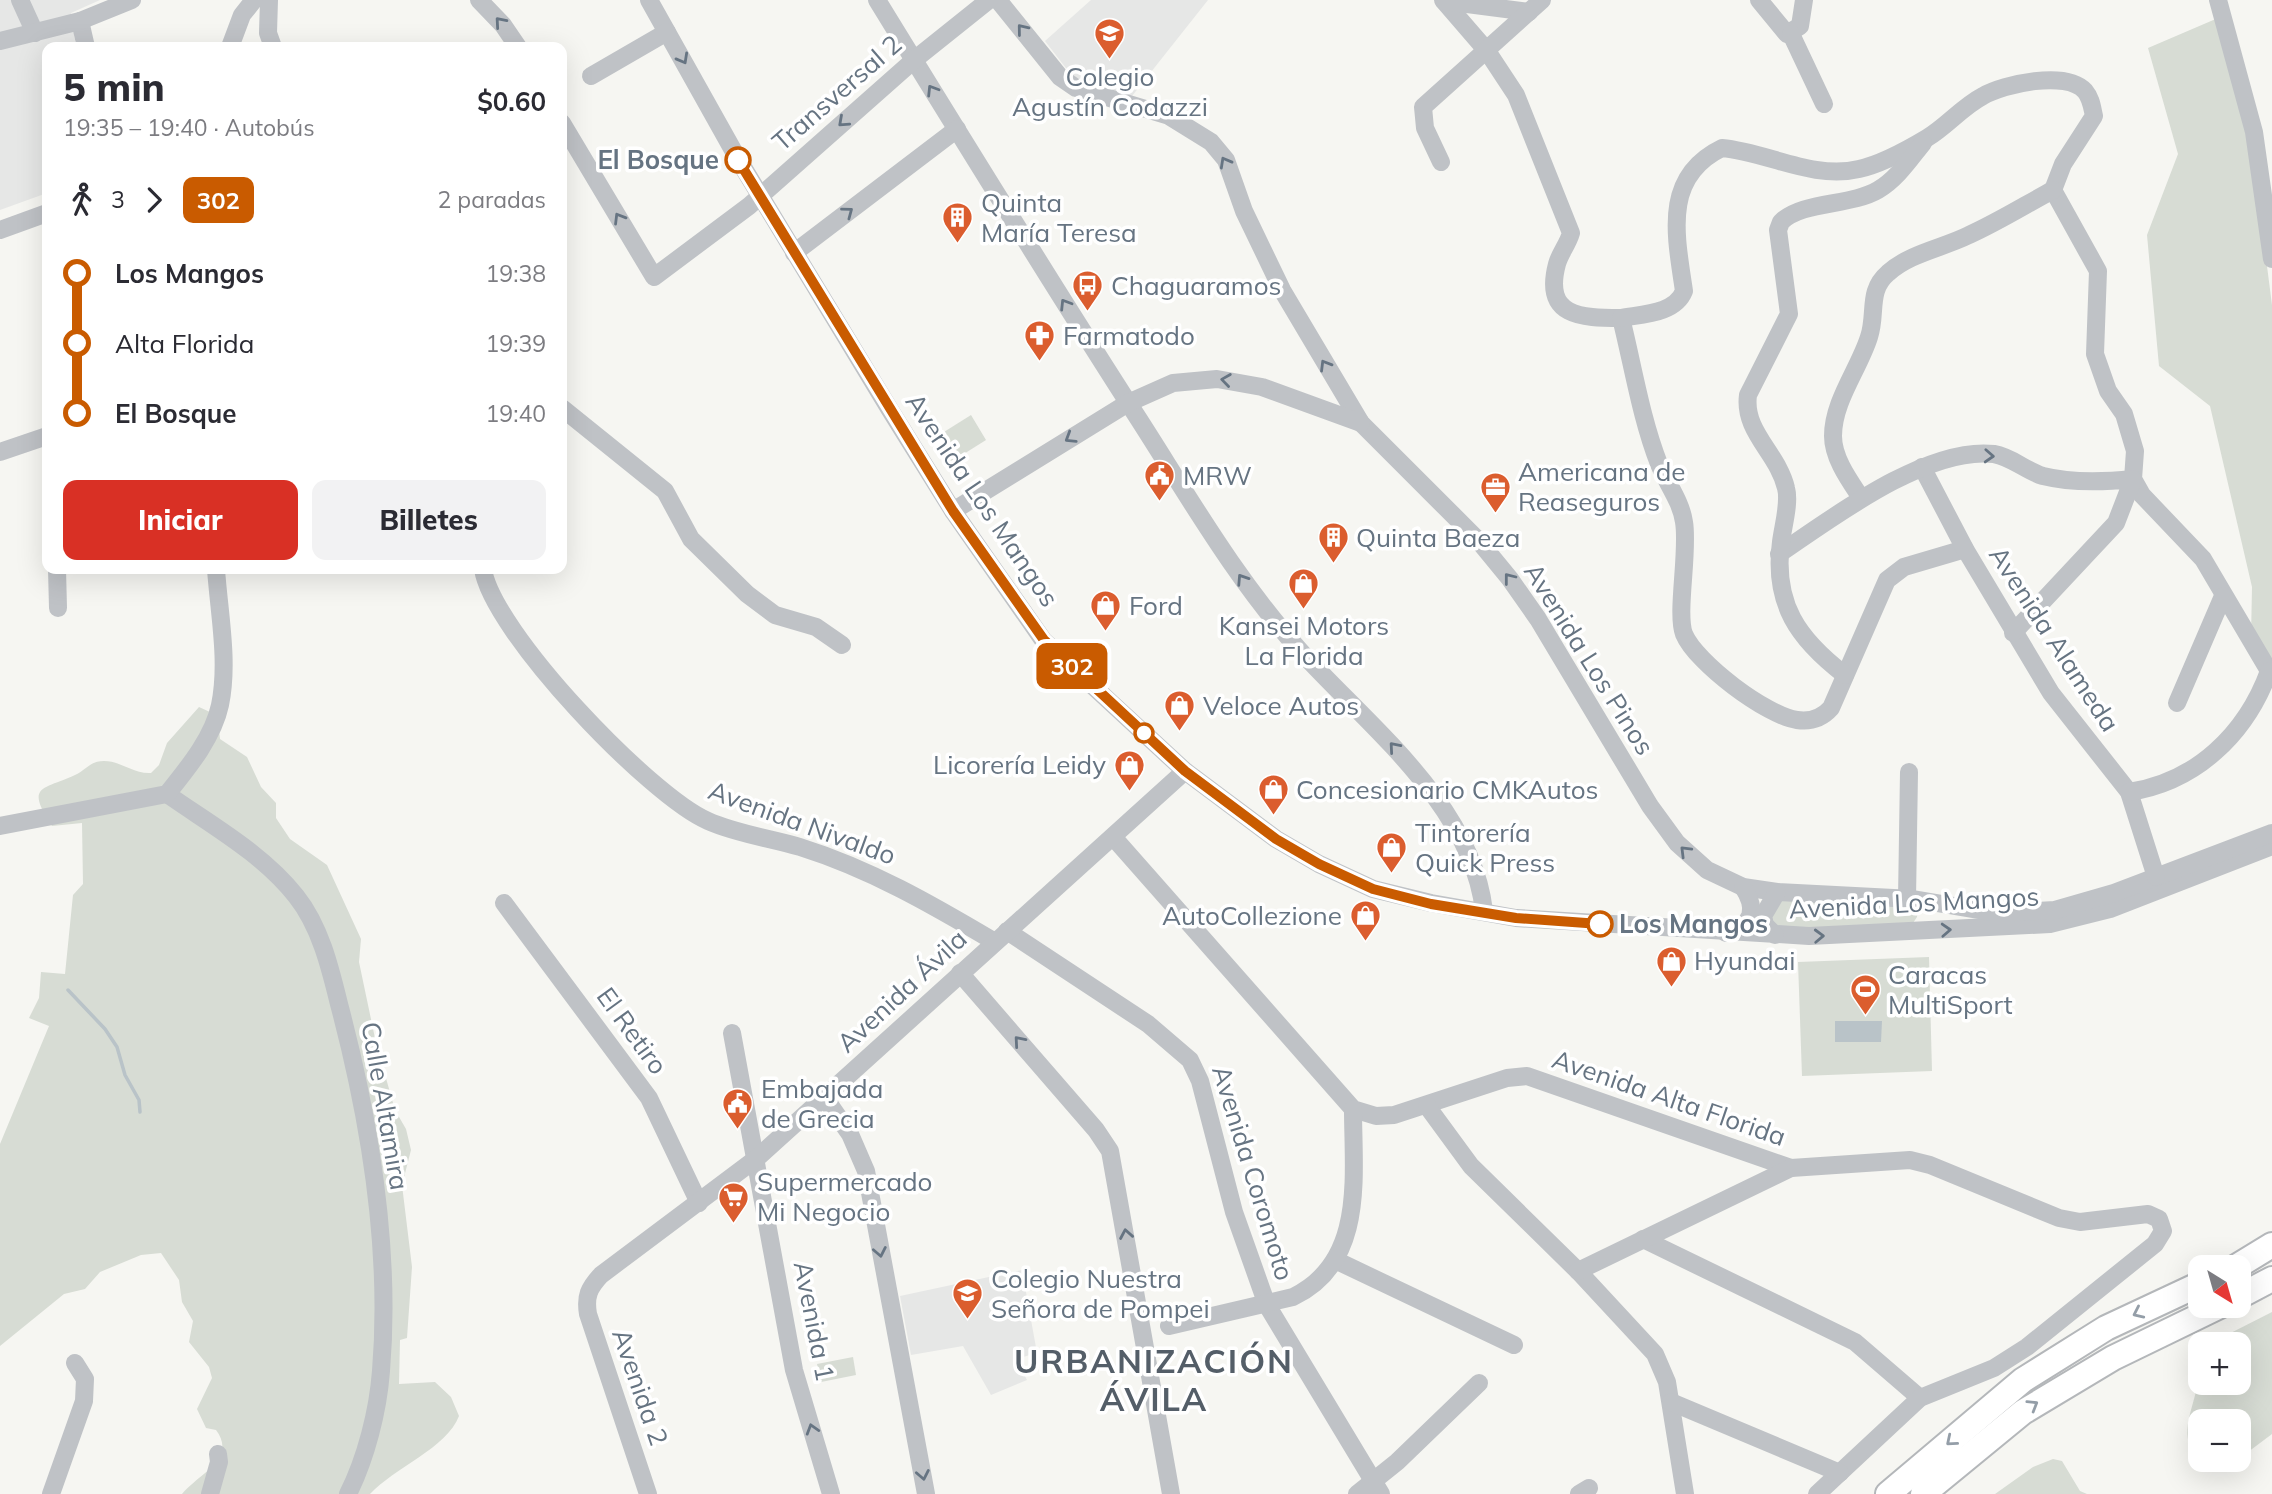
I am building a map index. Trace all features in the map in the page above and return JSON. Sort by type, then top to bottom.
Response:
[{"type":"highway","points":[[2251,1258],[2272,1245]]},
{"type":"highway","points":[[2251,1290],[2272,1279]]},
{"type":"highway","points":[[1888,1494],[2023,1380],[2106,1328],[2188,1290]]},
{"type":"highway","points":[[1923,1494],[2023,1412],[2113,1357],[2195,1318]]},
{"type":"street","points":[[20,0],[35,33]]},
{"type":"street","points":[[0,41],[80,20],[132,0]]},
{"type":"street","points":[[231,42],[242,15],[254,0]]},
{"type":"street","points":[[269,0],[268,33],[271,42]]},
{"type":"street","points":[[479,0],[503,25],[515,42]]},
{"type":"street","name":"Avenida Los Mangos","points":[[649,0],[760,196],[953,511],[1044,640],[1185,771],[1276,839],[1345,877],[1373,889],[1431,904],[1516,918],[1775,936],[1910,932],[2050,924],[2081,917],[2272,846]]},
{"type":"street","points":[[877,0],[1249,590],[1304,655],[1394,746],[1453,824],[1473,863],[1481,887],[1484,911]]},
{"type":"street","points":[[961,0],[967,18]]},
{"type":"street","name":"Transversal 2","points":[[567,131],[654,277],[760,196],[914,60],[989,0]]},
{"type":"street","name":"Avenida Los Pinos","points":[[998,0],[1060,77],[1076,88],[1169,116],[1211,142],[1226,160],[1244,211],[1282,290],[1361,423],[1478,540],[1510,579],[1538,619],[1650,806],[1677,843],[1707,870],[1743,887],[1777,892],[1910,899],[1990,912],[2055,909],[2156,877],[2272,833]]},
{"type":"street","points":[[1759,0],[1782,32],[1791,34]]},
{"type":"street","points":[[1791,34],[1800,26],[1804,0]]},
{"type":"street","points":[[2218,0],[2254,132],[2272,259]]},
{"type":"street","points":[[1444,1],[1535,6]]},
{"type":"street","points":[[1444,1],[1487,51],[1521,104],[1571,233],[1558,261],[1554,289],[1563,309],[1583,318],[1621,318],[1671,307],[1680,301],[1684,291],[1675,242],[1678,205],[1692,170],[1709,154],[1722,148],[1739,149],[1815,169],[1859,169],[1928,137],[1982,96],[2004,87],[2054,81],[2072,83],[2084,90],[2092,102],[2094,116],[2063,164],[2053,190],[1970,235],[1914,257],[1879,282],[1873,295],[1873,326],[1863,356],[1839,405],[1833,436],[1837,456],[1861,498]]},
{"type":"street","points":[[1441,162],[1425,128],[1423,107],[1535,6]]},
{"type":"street","points":[[80,20],[85,42]]},
{"type":"street","points":[[591,76],[667,32]]},
{"type":"street","points":[[1791,34],[1824,104]]},
{"type":"street","points":[[794,253],[957,129]]},
{"type":"street","points":[[1845,675],[1813,651],[1801,636],[1785,597],[1779,554],[1787,489],[1772,456],[1750,423],[1746,410],[1748,396],[1789,314],[1778,230],[1780,222],[1793,214],[1878,190],[1892,180],[1928,137]]},
{"type":"street","points":[[2013,633],[2116,523],[2133,480],[2135,451],[2124,414],[2108,391],[2095,354],[2098,271],[2053,190]]},
{"type":"street","points":[[0,230],[42,215]]},
{"type":"street","points":[[1621,318],[1659,463],[1679,501],[1684,521],[1683,630],[1687,640],[1725,679],[1775,712],[1796,720],[1812,720],[1825,714],[1887,580],[1904,567],[1965,549]]},
{"type":"street","points":[[953,511],[1128,402],[1173,383],[1217,379],[1284,394],[1361,423]]},
{"type":"street","points":[[567,412],[665,491],[691,539],[747,594],[775,615],[816,627],[842,645]]},
{"type":"street","points":[[0,453],[42,438]]},
{"type":"street","points":[[1779,554],[1861,498],[1922,467],[1995,454],[2044,476],[2104,482],[2133,480]]},
{"type":"street","name":"Avenida Alameda","points":[[1922,467],[1965,549],[2051,693],[2129,792],[2156,877]]},
{"type":"street","points":[[2129,792],[2159,788],[2219,749],[2251,710],[2271,671],[2223,596],[2203,559],[2142,495],[2133,480]]},
{"type":"street","points":[[57,574],[58,608]]},
{"type":"street","points":[[0,826],[167,794],[193,759],[219,707],[224,670],[216,574]]},
{"type":"street","name":"Avenida Nivaldo","points":[[485,574],[493,599],[552,682],[669,798],[708,821],[800,847],[889,881],[1001,936]]},
{"type":"street","points":[[2177,703],[2223,596]]},
{"type":"street","name":"Avenida Ávila","points":[[586,1296],[601,1275],[757,1158],[1185,771]]},
{"type":"street","points":[[1909,772],[1910,899],[1921,908],[1922,916],[1910,932]]},
{"type":"street","name":"Calle Altamira","points":[[167,794],[260,858],[297,896],[317,932],[355,1064],[378,1227],[384,1308],[381,1374],[369,1432],[348,1494]]},
{"type":"street","points":[[1114,838],[1154,880],[1353,1110],[1351,1225],[1335,1260],[1310,1289],[1267,1305],[1169,1326]]},
{"type":"street","points":[[1726,933],[1744,924],[1752,911],[1752,902],[1743,887]]},
{"type":"street","points":[[1775,936],[1765,925],[1763,916],[1777,892]]},
{"type":"street","name":"El Retiro","points":[[504,903],[641,1087],[699,1203]]},
{"type":"street","name":"Avenida Coromoto","points":[[1001,936],[1148,1024],[1190,1060],[1200,1081],[1234,1212],[1267,1305],[1378,1487]]},
{"type":"street","points":[[960,973],[1096,1130],[1110,1151],[1171,1494]]},
{"type":"street","name":"Avenida 1","points":[[732,1033],[794,1370],[831,1494]]},
{"type":"street","name":"Avenida Alta Florida","points":[[1353,1110],[1376,1116],[1427,1106],[1507,1077],[1527,1076],[1791,1168]]},
{"type":"street","points":[[825,1098],[850,1134],[866,1171],[926,1494]]},
{"type":"street","points":[[1427,1106],[1471,1166],[1578,1271],[1656,1354],[1663,1368],[1671,1402],[1685,1494]]},
{"type":"street","points":[[1578,1271],[1791,1168],[1910,1160],[1930,1165],[2059,1218],[2080,1222],[2148,1214],[2162,1224],[2161,1238],[2155,1244],[2027,1347],[1994,1368],[1920,1398],[1817,1494]]},
{"type":"street","points":[[1643,1239],[1856,1342],[1920,1398]]},
{"type":"street","points":[[1335,1260],[1514,1345]]},
{"type":"street","name":"Avenida 2","points":[[586,1296],[588,1314],[648,1494]]},
{"type":"street","points":[[51,1494],[84,1401],[85,1379],[75,1363]]},
{"type":"street","points":[[1357,1494],[1378,1487],[1479,1383]]},
{"type":"street","points":[[1671,1402],[1840,1473]]},
{"type":"street","points":[[211,1494],[219,1462],[218,1454]]},
{"type":"shaded area","points":[[0,0],[100,0],[71,13],[75,42],[42,42],[42,195],[0,210]]},
{"type":"shaded area","name":"Colegio Agustín Codazzi","points":[[1091,0],[1208,0],[1132,96],[1076,81],[1045,41]]},
{"type":"shaded area","points":[[2218,18],[2250,134],[2272,305],[2272,661],[2251,637],[2252,587],[2210,406],[2159,366],[2147,235],[2178,154],[2148,48]]},
{"type":"shaded area","points":[[971,415],[986,440],[951,462],[936,437]]},
{"type":"shaded area","points":[[199,707],[223,718],[219,729],[220,739],[247,757],[261,787],[276,803],[276,818],[290,839],[327,865],[361,939],[359,962],[376,1043],[395,1110],[406,1129],[411,1150],[402,1185],[412,1267],[407,1338],[400,1340],[399,1384],[435,1382],[451,1397],[459,1416],[453,1427],[432,1448],[370,1494],[182,1494],[213,1466],[222,1450],[216,1430],[206,1428],[197,1409],[212,1378],[209,1367],[189,1342],[193,1321],[182,1302],[179,1280],[161,1253],[141,1255],[100,1272],[85,1289],[64,1294],[0,1346],[0,1144],[49,1026],[29,1018],[39,998],[41,972],[65,974],[73,895],[83,884],[82,823],[52,826],[39,802],[39,795],[41,790],[99,761],[151,773],[159,765],[167,743]]},
{"type":"shaded area","points":[[1783,897],[1915,906],[1918,910],[1909,929],[1779,933],[1773,926],[1770,909]]},
{"type":"shaded area","name":"Caracas MultiSport","points":[[1929,957],[1932,1071],[1802,1076],[1798,962]]},
{"type":"shaded area","points":[[1835,1021],[1882,1021],[1881,1042],[1835,1042]]},
{"type":"shaded area","name":"Colegio Nuestra Señora de Pompei","points":[[1022,1270],[1037,1353],[1016,1359],[1027,1380],[991,1395],[963,1346],[911,1355],[900,1296]]},
{"type":"shaded area","points":[[2272,1312],[2272,1434],[2251,1449],[2251,1409],[2191,1409],[2195,1395],[2251,1395],[2251,1332],[2233,1332]]},
{"type":"shaded area","points":[[853,1357],[856,1375],[821,1382],[817,1364]]},
{"type":"shaded area","points":[[2053,1459],[2062,1461],[2080,1491],[2087,1494],[1995,1494],[2033,1467]]},
{"type":"waterway","points":[[68,990],[105,1029],[117,1047],[125,1075],[139,1100],[140,1112]]},
{"type":"bus line","name":"302","points":[[738,160],[953,511],[1044,640],[1185,771],[1276,839],[1319,864],[1373,889],[1431,904],[1516,918],[1600,924]]},
{"type":"place","name":"Colegio Agustín Codazzi","points":[[1110,61]]},
{"type":"place","name":"El Bosque","points":[[738,160]]},
{"type":"place","name":"Quinta María Teresa","points":[[958,245]]},
{"type":"place","name":"Chaguaramos","points":[[1088,313]]},
{"type":"place","name":"Farmatodo","points":[[1040,363]]},
{"type":"place","name":"MRW","points":[[1160,503]]},
{"type":"place","name":"Americana de Reaseguros","points":[[1495,514]]},
{"type":"place","name":"Quinta Baeza","points":[[1333,565]]},
{"type":"place","name":"Kansei Motors La Florida","points":[[1304,610]]},
{"type":"place","name":"Ford","points":[[1106,633]]},
{"type":"place","name":"Veloce Autos","points":[[1180,733]]},
{"type":"place","name":"Licorería Leidy","points":[[1129,792]]},
{"type":"place","name":"Concesionario CMKAutos","points":[[1273,817]]},
{"type":"place","name":"Tintorería Quick Press","points":[[1392,875]]},
{"type":"place","name":"Los Mangos","points":[[1600,924]]},
{"type":"place","name":"AutoCollezione","points":[[1365,943]]},
{"type":"place","name":"Hyundai","points":[[1671,988]]},
{"type":"place","name":"Caracas MultiSport","points":[[1865,1017]]},
{"type":"place","name":"Embajada de Grecia","points":[[738,1131]]},
{"type":"place","name":"Supermercado Mi Negocio","points":[[734,1224]]},
{"type":"place","name":"Colegio Nuestra Señora de Pompei","points":[[968,1321]]},
{"type":"district","name":"URBANIZACIÓN ÁVILA","points":[[1154,1380]]}]
